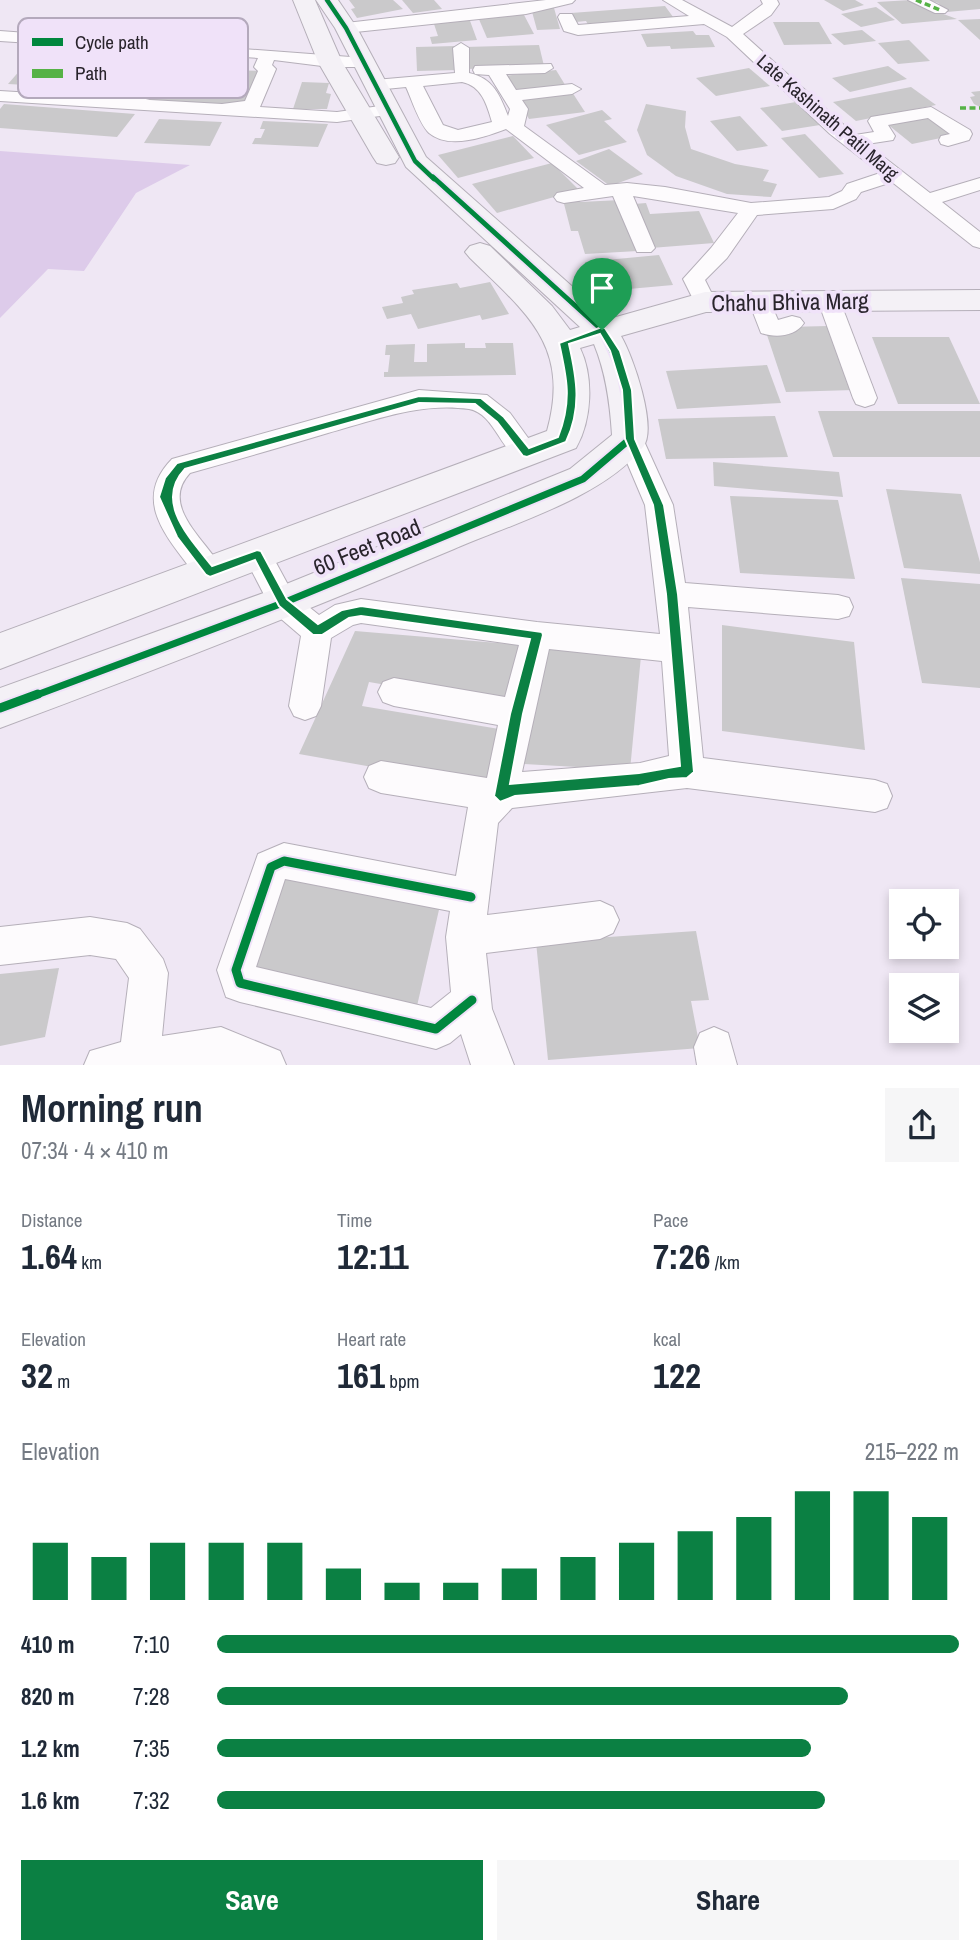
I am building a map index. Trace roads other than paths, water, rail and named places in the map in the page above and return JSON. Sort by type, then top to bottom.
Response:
[{"type":"street","points":[[304,0],[326,52],[392,167],[535,306],[564,343]]},
{"type":"street","points":[[327,0],[349,33],[415,161],[602,330],[615,351],[627,390],[630,439],[659,505],[672,594],[687,772]]},
{"type":"street","points":[[440,0],[453,15]]},
{"type":"street","points":[[248,63],[326,52],[349,33],[411,14],[453,15],[526,9],[567,0]]},
{"type":"street","name":"Late Kashinath Patil Marg","points":[[671,0],[733,34],[852,141],[980,242]]},
{"type":"street","points":[[733,34],[765,12],[771,4],[769,0]]},
{"type":"street","points":[[916,0],[940,10]]},
{"type":"street","points":[[566,17],[570,28],[578,30],[710,19]]},
{"type":"street","points":[[0,36],[18,38]]},
{"type":"street","points":[[461,48],[462,71]]},
{"type":"street","points":[[326,52],[369,74],[412,82],[474,78],[491,93],[501,122],[499,126],[449,136],[435,128],[412,82]]},
{"type":"street","points":[[248,59],[266,61]]},
{"type":"street","points":[[123,98],[122,100],[252,106],[268,69],[266,61]]},
{"type":"street","points":[[369,74],[545,68]]},
{"type":"street","points":[[495,70],[519,109],[514,128],[611,190],[644,248]]},
{"type":"street","points":[[512,96],[572,89]]},
{"type":"street","points":[[0,96],[18,97]]},
{"type":"street","points":[[32,98],[337,117],[387,110]]},
{"type":"street","points":[[852,141],[886,136],[877,121],[931,112],[963,134],[948,140]]},
{"type":"street","points":[[401,135],[435,128]]},
{"type":"street","points":[[564,197],[611,190],[665,193],[751,209],[833,203],[849,195],[853,188],[895,176]]},
{"type":"street","points":[[927,200],[980,184]]},
{"type":"street","points":[[705,302],[694,279],[719,253],[751,209]]},
{"type":"street","name":"Chahu Bhiva Marg","points":[[564,343],[705,302],[980,300]]},
{"type":"street","points":[[829,301],[866,398]]},
{"type":"street","points":[[760,302],[769,328],[775,330],[793,323]]},
{"type":"street","name":"60 Feet Road","points":[[0,651],[563,439],[571,416],[573,387],[564,343]]},
{"type":"street","points":[[210,572],[181,534],[165,497],[170,478],[181,466],[419,399],[478,401],[501,419],[527,453]]},
{"type":"street","name":"60 Feet Road","points":[[0,708],[283,603],[583,479],[630,439]]},
{"type":"street","points":[[257,554],[283,603],[317,631]]},
{"type":"street","points":[[672,594],[838,607]]},
{"type":"street","points":[[317,631],[346,614],[361,611],[537,635],[677,649]]},
{"type":"street","points":[[305,706],[317,631]]},
{"type":"street","points":[[500,796],[537,635]]},
{"type":"street","points":[[394,692],[517,714]]},
{"type":"street","points":[[494,1065],[490,1062],[472,1000],[465,937],[482,816],[500,796],[514,789],[639,779],[669,772],[687,772],[875,796]]},
{"type":"street","points":[[381,777],[500,796]]},
{"type":"street","points":[[471,897],[284,861],[271,867],[236,970],[240,984],[436,1028],[472,1000]]},
{"type":"street","points":[[465,937],[600,920]]},
{"type":"street","points":[[0,946],[90,936],[127,942],[149,974],[127,1063],[221,1046],[266,1065]]}]
